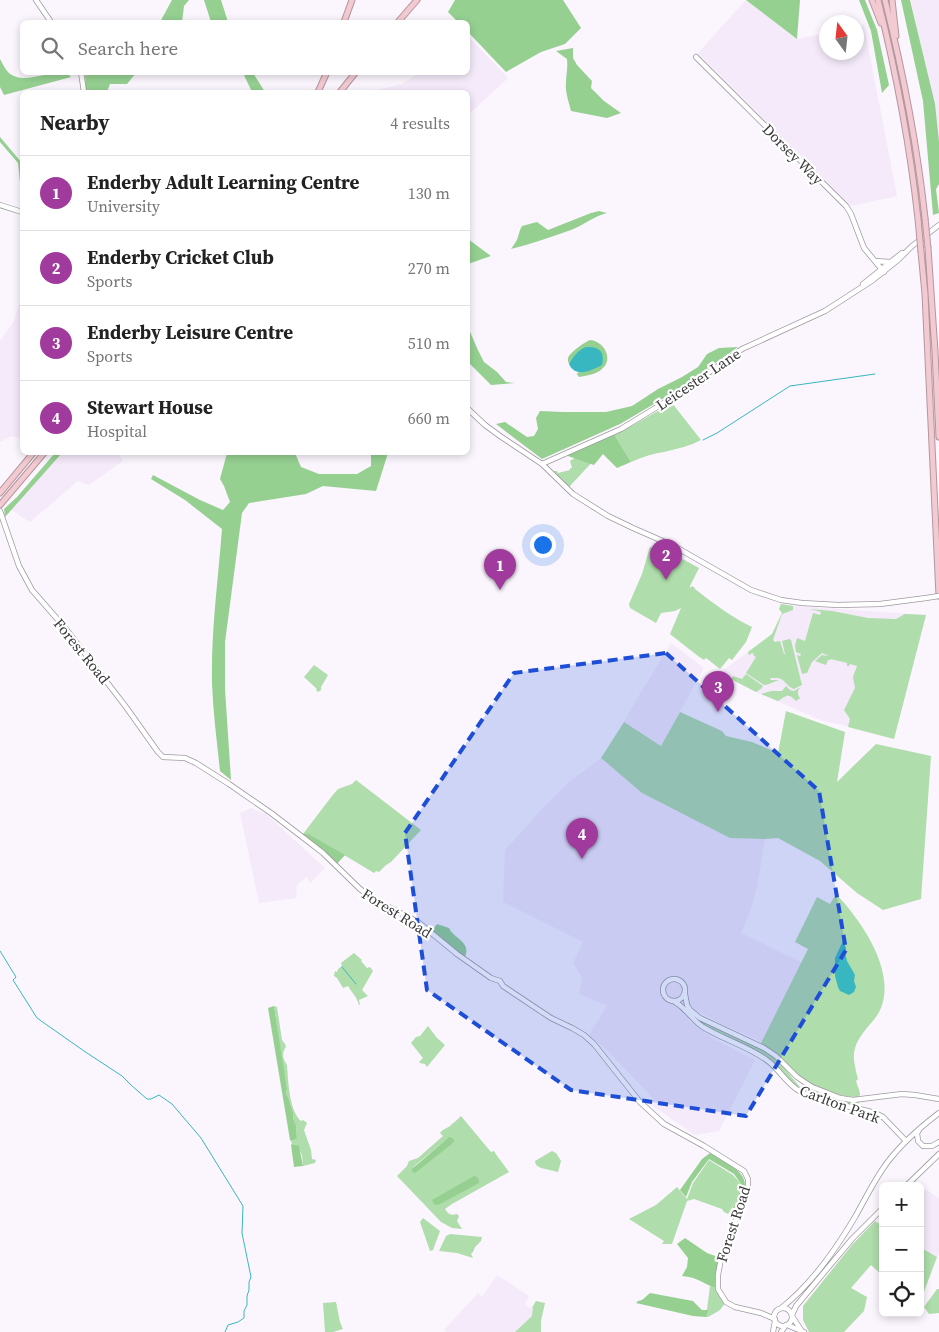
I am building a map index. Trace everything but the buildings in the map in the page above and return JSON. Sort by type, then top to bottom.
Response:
[{"type":"highway","points":[[345,20],[352,0]]},
{"type":"highway","points":[[400,20],[417,0]]},
{"type":"highway","points":[[872,0],[892,65]]},
{"type":"highway","points":[[878,0],[907,139],[918,219],[926,313],[939,596]]},
{"type":"highway","points":[[885,0],[899,58],[914,138],[925,218],[935,342],[939,437]]},
{"type":"highway","points":[[892,0],[899,58]]},
{"type":"highway","points":[[319,90],[326,75]]},
{"type":"highway","points":[[342,90],[354,75]]},
{"type":"highway","points":[[0,493],[32,455]]},
{"type":"highway","points":[[0,505],[42,455]]},
{"type":"street","points":[[36,0],[50,20]]},
{"type":"street","name":"Dorsey Way","points":[[696,57],[846,206],[851,214],[862,244],[883,270]]},
{"type":"street","points":[[81,75],[84,90]]},
{"type":"street","points":[[0,205],[20,211]]},
{"type":"street","name":"Leicester Lane","points":[[853,293],[939,224]]},
{"type":"street","name":"Leicester Lane","points":[[542,464],[621,429],[680,393],[742,349],[825,311],[873,280],[890,262],[912,246]]},
{"type":"street","points":[[871,277],[875,271],[875,261],[890,262]]},
{"type":"street","points":[[470,411],[500,436],[542,464],[573,494],[608,516],[674,546],[740,584],[762,594],[798,603],[838,605],[880,604],[939,596]]},
{"type":"street","name":"Forest Road","points":[[0,510],[19,566],[32,590],[66,629],[163,757],[185,758],[227,783],[271,813],[323,853],[362,891],[418,922],[457,954],[491,978],[500,981],[503,986],[546,1014],[584,1035],[594,1044],[648,1111],[664,1124],[744,1171],[748,1180],[748,1188],[722,1258],[718,1275],[718,1288],[726,1302],[735,1307],[761,1313],[775,1320]]},
{"type":"street","points":[[674,979],[682,982],[685,987],[685,994],[675,1002],[668,1000],[663,994],[663,988],[667,981],[674,979]]},
{"type":"street","name":"Carlton Park","points":[[685,994],[690,1010],[700,1018],[771,1052],[797,1078],[812,1087],[840,1098],[853,1100],[902,1094],[939,1099]]},
{"type":"street","name":"Carlton Park","points":[[675,1002],[704,1028],[767,1060],[791,1086],[800,1092],[875,1113],[883,1117],[906,1141]]},
{"type":"street","points":[[773,1332],[775,1314],[802,1290],[830,1256],[883,1169],[906,1141],[939,1113]]},
{"type":"street","points":[[922,1126],[917,1133],[918,1141],[923,1146],[932,1146],[939,1142]]},
{"type":"street","points":[[910,1182],[939,1154]]},
{"type":"street","points":[[781,1332],[791,1321],[796,1306],[852,1239],[879,1212]]},
{"type":"street","points":[[779,1310],[786,1309],[790,1312],[803,1331]]},
{"type":"street","name":"Forest Road","points":[[761,1313],[779,1310]]},
{"type":"street","points":[[775,1320],[778,1324],[803,1331]]},
{"type":"highlighted area","points":[[666,653],[819,791],[846,950],[746,1116],[571,1090],[427,990],[405,833],[514,673]]},
{"type":"shaded area","points":[[746,0],[797,39],[819,34],[819,60],[864,60],[864,25],[897,196],[851,206],[698,53]]},
{"type":"shaded area","points":[[911,0],[939,0],[939,148],[928,80]]},
{"type":"shaded area","points":[[470,38],[508,78],[470,113],[470,90],[378,90],[402,84],[416,75],[470,75]]},
{"type":"shaded area","points":[[20,302],[20,438],[12,436],[0,442],[0,341],[14,321]]},
{"type":"shaded area","points":[[61,455],[118,455],[123,461],[89,485],[78,481],[30,522],[10,509]]},
{"type":"shaded area","points":[[781,604],[926,615],[894,739],[823,721],[756,692],[730,679],[721,672],[772,634],[782,613],[779,609]]},
{"type":"shaded area","points":[[671,643],[704,668],[661,746],[624,722]]},
{"type":"shaded area","points":[[601,758],[642,793],[730,838],[765,839],[757,887],[750,912],[741,933],[803,963],[762,1042],[699,1012],[688,1020],[712,1038],[755,1060],[719,1131],[695,1135],[650,1104],[654,1099],[608,1051],[589,1035],[607,1006],[579,994],[582,977],[573,963],[583,942],[503,902],[505,850],[569,782]]},
{"type":"shaded area","points":[[251,808],[266,814],[325,868],[310,883],[307,877],[297,885],[296,898],[259,903],[240,813]]},
{"type":"shaded area","points":[[924,1189],[939,1198],[939,1252],[937,1257],[924,1249]]},
{"type":"shaded area","points":[[497,1275],[529,1296],[525,1304],[529,1308],[533,1306],[532,1316],[515,1332],[447,1332],[444,1330],[478,1293],[482,1297]]},
{"type":"green space","points":[[172,0],[189,0],[184,6],[182,20],[161,20]]},
{"type":"green space","points":[[204,0],[221,0],[227,20],[210,20]]},
{"type":"green space","points":[[455,0],[563,0],[581,28],[565,44],[541,52],[506,72],[470,34],[470,20],[456,20],[448,12]]},
{"type":"green space","points":[[746,0],[800,0],[797,39]]},
{"type":"green space","points":[[859,0],[865,0],[877,30],[889,85],[882,93],[871,31]]},
{"type":"green space","points":[[901,0],[910,0],[935,104],[939,142],[939,184],[936,189],[939,213],[933,215],[923,101]]},
{"type":"green space","points":[[573,48],[573,58],[592,81],[591,88],[604,101],[621,113],[607,118],[571,111],[566,90],[567,59],[556,51]]},
{"type":"green space","points":[[0,59],[8,72],[17,77],[69,75],[71,77],[4,95],[0,87]]},
{"type":"green space","points":[[85,75],[134,75],[127,84],[110,84],[108,90],[86,90]]},
{"type":"green space","points":[[244,75],[254,75],[264,90],[251,90]]},
{"type":"green space","points":[[0,137],[20,161],[20,182],[18,163],[0,142]]},
{"type":"green space","points":[[599,211],[607,213],[571,230],[511,249],[517,240],[522,226],[537,222],[548,230]]},
{"type":"green space","points":[[470,240],[491,256],[470,263]]},
{"type":"green space","points":[[470,332],[484,362],[506,382],[515,383],[491,385],[470,364]]},
{"type":"green space","points":[[590,340],[595,341],[606,351],[606,365],[600,371],[579,377],[577,373],[581,372],[577,353],[569,364],[568,358],[576,349]]},
{"type":"green space","points":[[738,347],[676,391],[620,424],[542,459],[496,424],[505,422],[527,437],[534,436],[538,429],[536,418],[540,411],[606,412],[632,406],[698,367],[707,354],[719,348]]},
{"type":"green space","points":[[672,403],[701,440],[684,447],[639,458],[631,462],[614,434]]},
{"type":"green space","points":[[614,434],[631,462],[617,468],[603,454],[594,465],[565,455]]},
{"type":"green space","points":[[53,455],[60,455],[5,517],[4,509],[17,497]]},
{"type":"green space","points":[[226,455],[296,455],[301,467],[319,474],[357,474],[371,466],[371,455],[387,455],[376,491],[323,486],[306,494],[249,503],[242,513],[225,642],[225,689],[231,780],[220,771],[212,683],[214,625],[222,529],[185,500],[151,479],[153,475],[223,510],[230,502],[220,479]]},
{"type":"green space","points":[[576,457],[596,458],[569,487],[552,471],[557,471],[558,473],[570,470],[572,468],[570,461]]},
{"type":"green space","points":[[657,545],[699,568],[690,588],[692,586],[695,588],[694,591],[695,589],[715,605],[752,627],[746,642],[732,660],[729,658],[720,669],[706,658],[704,660],[698,656],[670,634],[681,608],[661,613],[656,623],[630,608],[629,604],[642,574],[650,547],[655,549]]},
{"type":"green space","points":[[781,604],[793,606],[793,610],[782,614],[773,640],[775,642],[780,641],[785,654],[782,641],[791,640],[802,685],[794,689],[778,678],[770,678],[771,680],[779,680],[764,685],[746,673],[756,657],[752,653],[749,655],[748,652],[772,634],[782,613],[779,609]]},
{"type":"green space","points":[[810,609],[868,618],[896,619],[905,614],[926,615],[894,739],[848,727],[850,719],[844,710],[855,688],[853,677],[857,666],[850,664],[847,666],[847,663],[831,659],[828,660],[826,665],[815,661],[822,655],[829,656],[822,653],[812,662],[807,673],[802,674],[797,655],[800,656],[801,654],[796,652],[795,646],[797,638],[805,641],[813,613],[820,615],[821,612]]},
{"type":"green space","points":[[314,665],[328,675],[321,690],[318,692],[304,677]]},
{"type":"green space","points":[[746,674],[763,686],[762,688],[756,692],[731,679],[733,676],[742,679]]},
{"type":"green space","points":[[786,686],[794,691],[801,687],[798,692],[800,698],[796,701],[791,696],[787,696],[778,701],[761,694],[771,691],[782,691]]},
{"type":"green space","points":[[786,711],[845,732],[837,782],[876,744],[931,756],[921,899],[883,910],[857,893],[820,861],[778,838],[730,838],[642,793],[601,758],[624,722],[661,746],[680,712],[722,731],[726,736],[752,742],[778,753]]},
{"type":"green space","points":[[356,780],[421,830],[379,872],[376,871],[374,873],[309,834],[303,834],[338,789],[352,784]]},
{"type":"green space","points":[[303,834],[309,834],[345,855],[336,865],[302,836]]},
{"type":"green space","points":[[836,894],[867,934],[881,966],[884,983],[884,999],[878,1014],[855,1047],[854,1058],[858,1079],[856,1081],[860,1093],[858,1097],[829,1092],[816,1087],[793,1072],[760,1045],[808,949],[795,942],[817,897],[830,904]]},
{"type":"green space","points":[[437,924],[449,928],[462,941],[466,949],[464,959],[431,932]]},
{"type":"green space","points":[[354,953],[367,968],[370,967],[373,971],[362,990],[368,996],[359,1000],[360,1005],[348,986],[343,988],[334,976],[335,971],[337,972],[342,966],[341,963]]},
{"type":"green space","points":[[274,1006],[277,1007],[282,1040],[286,1047],[283,1056],[287,1065],[292,1103],[297,1116],[301,1121],[303,1120],[307,1123],[304,1130],[312,1159],[316,1160],[315,1163],[303,1166],[302,1155],[297,1145],[292,1144],[291,1141],[297,1139],[296,1125],[286,1094],[287,1089]]},
{"type":"green space","points":[[274,1006],[287,1089],[286,1094],[296,1125],[297,1139],[291,1141],[268,1008]]},
{"type":"green space","points":[[685,1007],[703,1022],[761,1048],[776,1058],[800,1087],[791,1082],[767,1057],[702,1024]]},
{"type":"green space","points":[[428,1026],[445,1045],[427,1067],[419,1062],[423,1058],[411,1043]]},
{"type":"green space","points":[[804,1090],[837,1099],[859,1102],[858,1106],[819,1097]]},
{"type":"green space","points":[[461,1116],[491,1152],[495,1152],[509,1172],[445,1209],[450,1214],[457,1214],[459,1216],[457,1221],[462,1229],[452,1228],[441,1222],[397,1176],[407,1166],[409,1161],[418,1158],[443,1136],[440,1133],[442,1131]],"holes":[[[448,1138],[453,1143],[412,1168]]]},
{"type":"green space","points":[[449,1137],[454,1140],[453,1143],[415,1173],[412,1172],[412,1169]]},
{"type":"green space","points":[[292,1144],[299,1146],[303,1166],[294,1167]]},
{"type":"green space","points":[[552,1151],[556,1153],[561,1161],[558,1172],[536,1165],[535,1161]]},
{"type":"green space","points":[[710,1153],[736,1169],[744,1181],[744,1194],[733,1217],[729,1214],[738,1198],[741,1184],[734,1174],[709,1159],[692,1182],[686,1197],[680,1190],[702,1159]]},
{"type":"green space","points":[[709,1160],[733,1175],[741,1184],[738,1198],[728,1214],[722,1209],[694,1199],[687,1201],[672,1244],[662,1244],[664,1241],[629,1219],[656,1205],[677,1187],[687,1199],[693,1183]]},
{"type":"green space","points":[[474,1176],[478,1178],[479,1183],[440,1204],[436,1205],[433,1203],[432,1200]]},
{"type":"green space","points":[[423,1218],[440,1231],[433,1250],[430,1251],[420,1222]]},
{"type":"green space","points":[[875,1221],[879,1224],[879,1272],[871,1265],[851,1288],[867,1297],[864,1311],[844,1332],[809,1332],[803,1320],[803,1306],[852,1245]]},
{"type":"green space","points":[[450,1234],[482,1237],[471,1254],[473,1258],[457,1253],[439,1251],[446,1236]]},
{"type":"green space","points":[[685,1238],[707,1253],[721,1258],[718,1289],[696,1279],[682,1276],[687,1267],[688,1258],[677,1244]]},
{"type":"green space","points":[[924,1249],[937,1257],[924,1292]]},
{"type":"green space","points":[[710,1286],[718,1289],[726,1302],[720,1310],[706,1317]]},
{"type":"green space","points":[[937,1289],[939,1289],[939,1313],[929,1314],[924,1307]]},
{"type":"green space","points":[[650,1293],[693,1301],[702,1310],[708,1310],[706,1317],[693,1316],[636,1303]]},
{"type":"green space","points":[[536,1301],[545,1303],[541,1321],[541,1332],[515,1332],[532,1316],[533,1306]]},
{"type":"green space","points":[[336,1302],[343,1329],[325,1332],[323,1303]]},
{"type":"water","points":[[586,347],[598,349],[602,353],[602,365],[584,372],[572,369],[569,364],[576,354]]},
{"type":"water","points":[[843,941],[846,948],[847,961],[855,975],[856,987],[854,992],[849,995],[840,991],[835,976],[835,958]]},
{"type":"waterway","points":[[703,440],[790,386],[875,374]]},
{"type":"waterway","points":[[0,951],[16,977],[13,980],[37,1018],[122,1076],[147,1099],[159,1095],[172,1104],[201,1138],[243,1206],[242,1233],[251,1277],[244,1318],[228,1325],[225,1332]]},
{"type":"waterway","points":[[342,967],[356,984]]},
{"type":"place","name":"Enderby Cricket Club","points":[[666,580]]},
{"type":"place","name":"Enderby Adult Learning Centre","points":[[500,590]]},
{"type":"place","name":"Enderby Leisure Centre","points":[[718,712]]},
{"type":"place","name":"Stewart House","points":[[582,859]]}]
